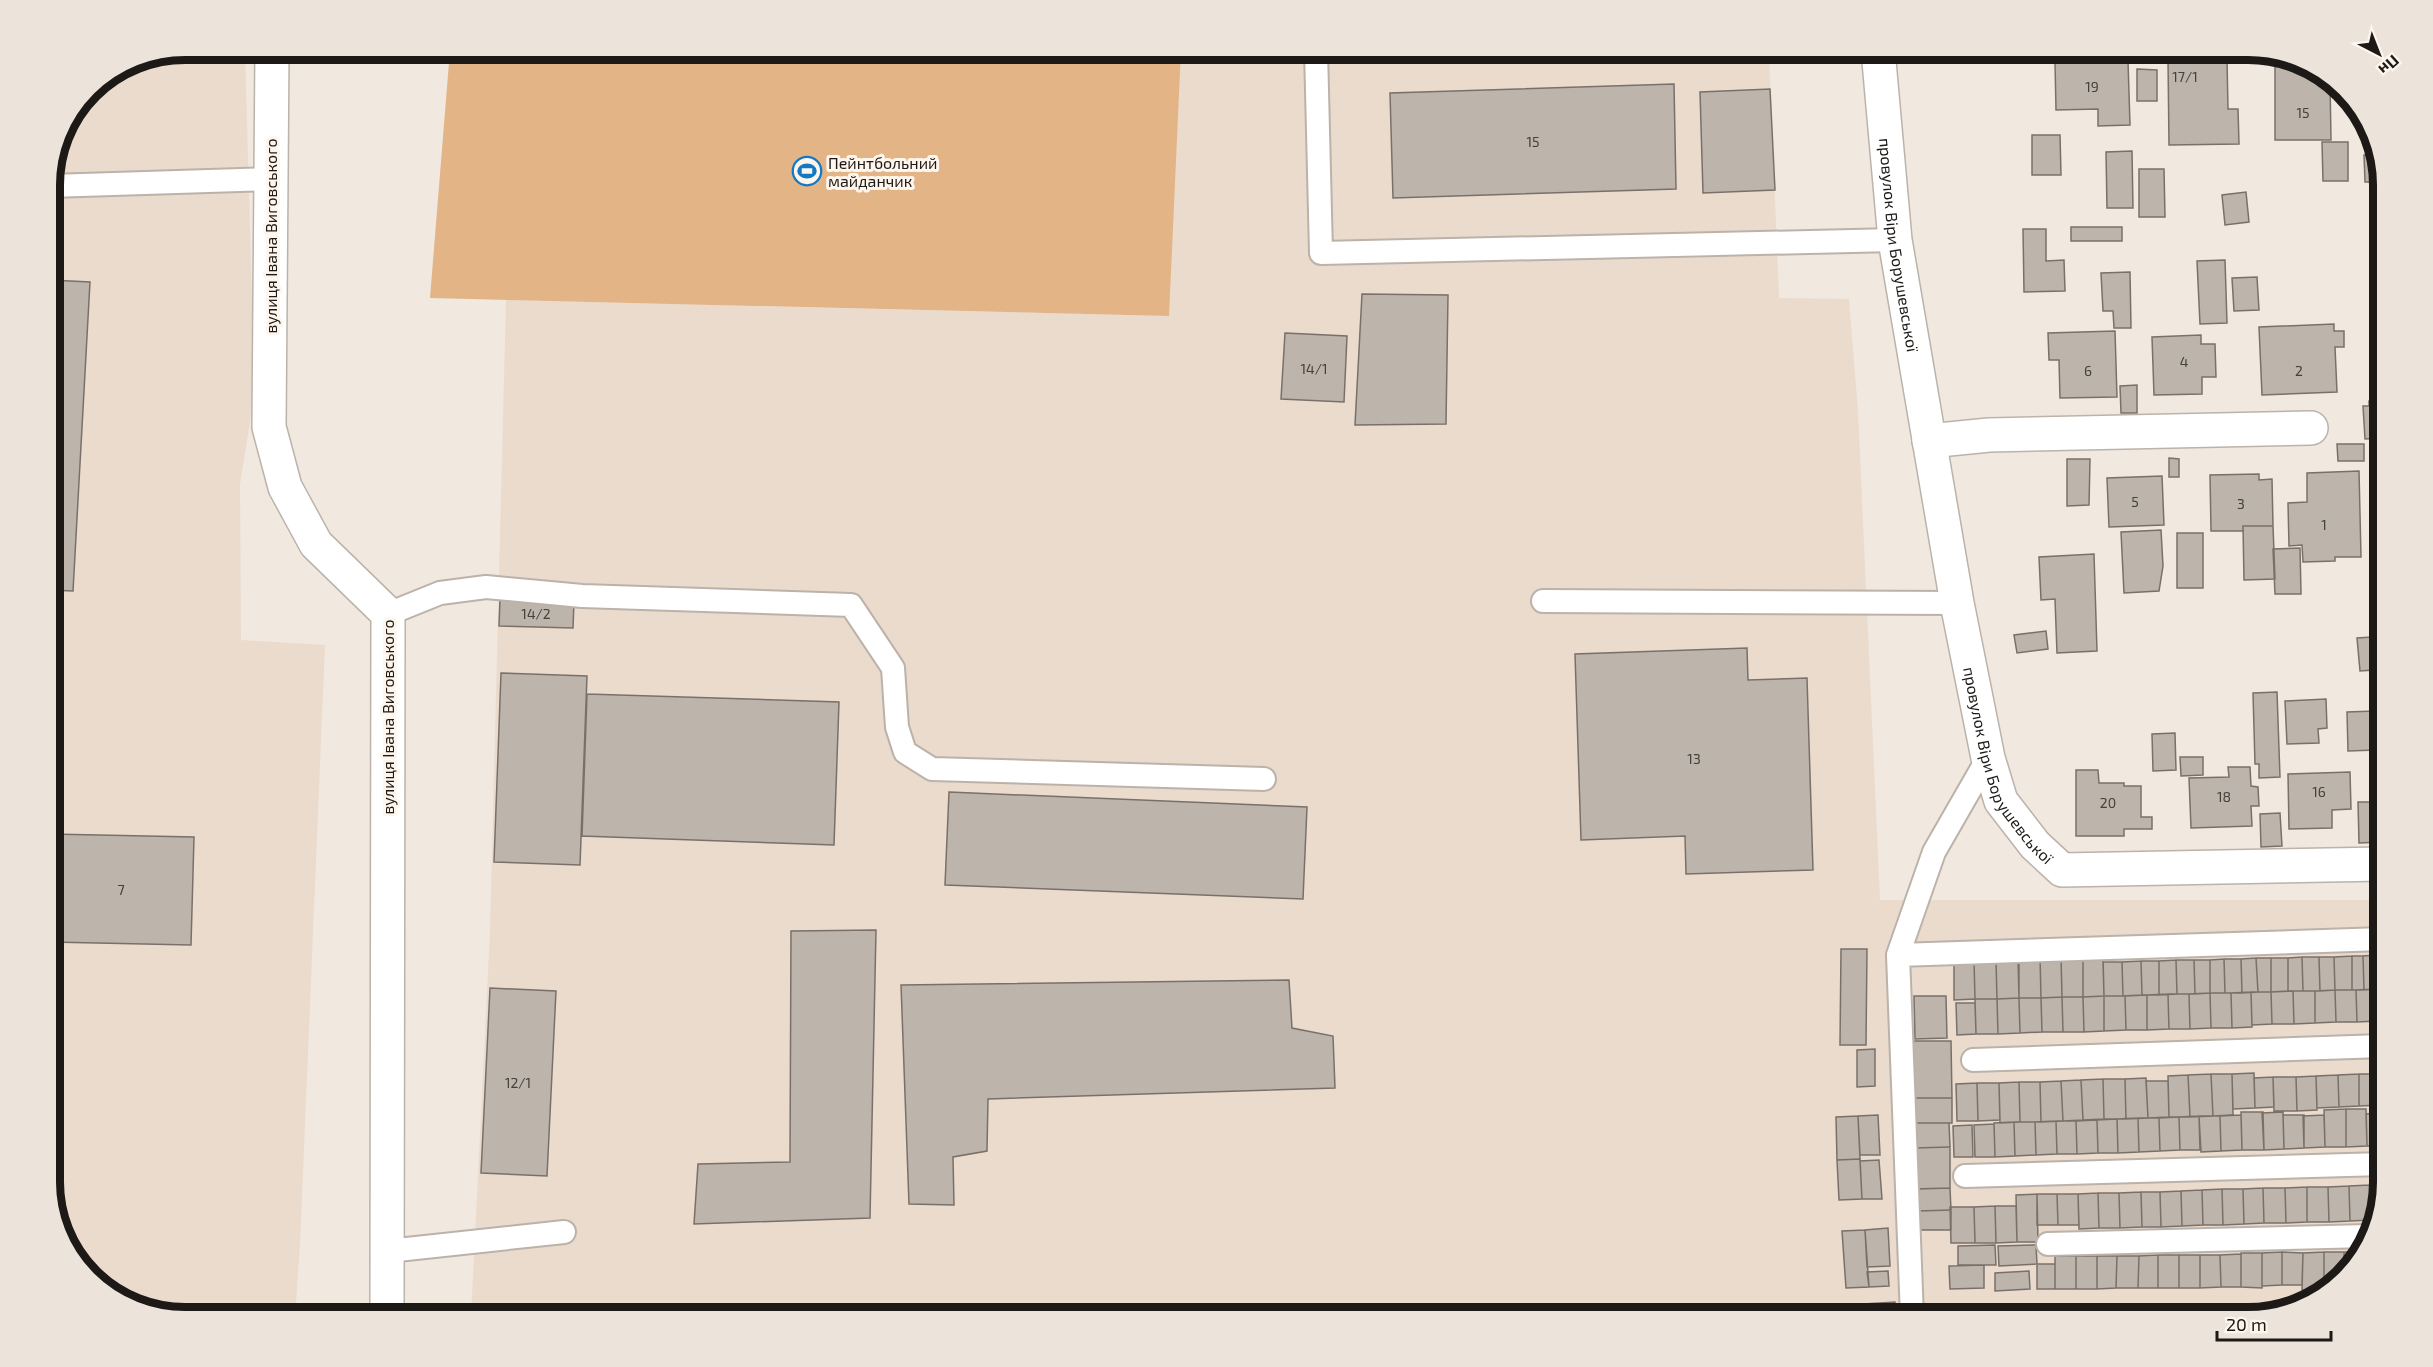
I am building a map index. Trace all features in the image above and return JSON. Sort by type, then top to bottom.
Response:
[{"type":"street","name":"вулиця Івана Виговського","points":[[272,60],[269,427],[285,487],[316,544],[388,614],[387,1307]]},
{"type":"street","name":"провулок Віри Борушевської","points":[[1879,60],[1895,240],[1957,603],[1988,758],[2001,801],[2035,845],[2062,870],[2373,864]]},
{"type":"street","points":[[1929,441],[1989,435],[2311,428]]},
{"type":"lane","points":[[1316,60],[1321,253],[1895,240]]},
{"type":"lane","points":[[60,186],[270,179]]},
{"type":"lane","points":[[388,614],[440,593],[486,587],[582,596],[851,604],[893,668],[897,727],[905,752],[932,769],[1264,779]]},
{"type":"lane","points":[[1544,602],[1957,603]]},
{"type":"lane","points":[[1912,1307],[1898,955],[1934,852],[1988,758]]},
{"type":"lane","points":[[1898,955],[2373,939]]},
{"type":"lane","points":[[1973,1060],[2373,1046]]},
{"type":"lane","points":[[1965,1176],[2373,1164]]},
{"type":"lane","points":[[388,1251],[564,1232]]},
{"type":"lane","points":[[2048,1244],[2361,1236]]},
{"type":"shaded area","points":[[245,60],[254,373],[250,422],[240,484],[241,640],[325,645],[296,1307],[185,1307],[152,1303],[122,1290],[91,1265],[73,1237],[62,1207],[60,1190],[60,177],[69,137],[91,102],[115,81],[137,69],[168,61]]},
{"type":"shaded area","name":"Пейнтбольний майданчик","points":[[449,60],[1181,60],[1169,316],[430,298]]},
{"type":"shaded area","points":[[1181,60],[1769,60],[1779,298],[1849,299],[1858,411],[1880,900],[2373,900],[2372,1199],[2364,1230],[2347,1258],[2324,1281],[2296,1298],[2265,1306],[2248,1307],[471,1307],[490,932],[506,300],[1168,316]]},
{"type":"building","points":[[2168,60],[2227,60],[2228,109],[2238,109],[2239,144],[2169,145]]},
{"type":"building","points":[[2128,61],[2130,125],[2098,126],[2098,109],[2056,110],[2055,63]]},
{"type":"building","points":[[2275,63],[2296,69],[2330,90],[2331,140],[2275,140]]},
{"type":"building","points":[[2137,69],[2157,70],[2157,101],[2137,101]]},
{"type":"building","points":[[1674,84],[1676,189],[1393,198],[1390,93]]},
{"type":"building","points":[[1770,89],[1775,190],[1703,193],[1700,92]]},
{"type":"building","points":[[2032,135],[2060,135],[2061,175],[2032,175]]},
{"type":"building","points":[[2322,142],[2348,142],[2348,181],[2323,181]]},
{"type":"building","points":[[2132,151],[2133,208],[2107,208],[2106,152]]},
{"type":"building","points":[[2364,155],[2369,155],[2373,182],[2365,182]]},
{"type":"building","points":[[2139,169],[2164,169],[2165,217],[2139,217]]},
{"type":"building","points":[[2246,192],[2249,222],[2225,225],[2222,195]]},
{"type":"building","points":[[2071,227],[2122,227],[2122,241],[2071,241]]},
{"type":"building","points":[[2023,229],[2046,229],[2046,261],[2064,260],[2065,291],[2024,292]]},
{"type":"building","points":[[2225,260],[2227,323],[2200,324],[2197,261]]},
{"type":"building","points":[[2130,272],[2131,328],[2114,328],[2113,311],[2103,311],[2101,273]]},
{"type":"building","points":[[2257,277],[2259,310],[2234,311],[2232,278]]},
{"type":"building","points":[[60,280],[90,282],[73,591],[60,590]]},
{"type":"building","points":[[1362,294],[1448,295],[1446,424],[1355,425]]},
{"type":"building","points":[[2334,324],[2334,331],[2344,331],[2344,347],[2335,347],[2337,392],[2262,395],[2259,327]]},
{"type":"building","points":[[2115,331],[2117,397],[2060,398],[2059,360],[2049,360],[2048,333]]},
{"type":"building","points":[[1285,333],[1347,336],[1344,402],[1281,399]]},
{"type":"building","points":[[2201,335],[2201,344],[2215,344],[2216,377],[2202,377],[2202,394],[2154,395],[2152,337]]},
{"type":"building","points":[[2137,385],[2137,413],[2121,413],[2120,386]]},
{"type":"building","points":[[2369,401],[2373,401],[2373,439],[2365,439],[2363,406],[2369,406]]},
{"type":"building","points":[[2337,444],[2364,444],[2364,461],[2338,461]]},
{"type":"building","points":[[2371,447],[2373,447],[2373,488],[2370,488]]},
{"type":"building","points":[[2169,458],[2179,459],[2179,477],[2169,477]]},
{"type":"building","points":[[2067,459],[2090,459],[2089,505],[2067,506]]},
{"type":"building","points":[[2359,471],[2361,557],[2335,557],[2335,561],[2303,562],[2302,545],[2289,546],[2288,503],[2307,502],[2307,473]]},
{"type":"building","points":[[2259,474],[2259,480],[2272,479],[2273,526],[2243,526],[2243,531],[2211,531],[2210,475]]},
{"type":"building","points":[[2162,476],[2164,525],[2109,527],[2107,478]]},
{"type":"building","points":[[2243,526],[2273,526],[2275,579],[2244,580]]},
{"type":"building","points":[[2161,530],[2163,566],[2159,591],[2124,593],[2121,532]]},
{"type":"building","points":[[2177,533],[2203,533],[2203,588],[2177,588]]},
{"type":"building","points":[[2300,548],[2301,594],[2275,594],[2273,549]]},
{"type":"building","points":[[2094,554],[2097,651],[2057,653],[2055,599],[2041,600],[2039,557]]},
{"type":"building","points":[[500,599],[574,601],[573,628],[499,626]]},
{"type":"building","points":[[2046,631],[2048,649],[2017,653],[2014,635]]},
{"type":"building","points":[[2372,637],[2373,670],[2360,671],[2357,638]]},
{"type":"building","points":[[1747,648],[1748,680],[1807,678],[1813,870],[1686,874],[1685,836],[1581,840],[1575,654]]},
{"type":"building","points":[[501,673],[587,676],[580,865],[494,862]]},
{"type":"building","points":[[2277,692],[2280,777],[2259,778],[2259,764],[2255,764],[2253,693]]},
{"type":"building","points":[[587,694],[839,702],[834,845],[582,836]]},
{"type":"building","points":[[2326,699],[2327,728],[2318,729],[2319,743],[2287,744],[2285,701]]},
{"type":"building","points":[[2373,711],[2373,750],[2348,751],[2347,712]]},
{"type":"building","points":[[2175,733],[2176,770],[2153,771],[2152,734]]},
{"type":"building","points":[[2180,757],[2203,757],[2203,775],[2181,776]]},
{"type":"building","points":[[2228,767],[2250,767],[2251,786],[2258,787],[2259,806],[2251,806],[2252,826],[2191,828],[2189,778],[2229,777]]},
{"type":"building","points":[[2076,770],[2098,770],[2099,783],[2141,786],[2141,817],[2152,817],[2152,829],[2124,829],[2124,836],[2076,836]]},
{"type":"building","points":[[2350,772],[2351,809],[2332,810],[2332,828],[2289,829],[2288,774]]},
{"type":"building","points":[[949,792],[1307,807],[1303,899],[945,885]]},
{"type":"building","points":[[2358,802],[2373,802],[2373,842],[2359,843]]},
{"type":"building","points":[[2280,813],[2282,846],[2261,847],[2260,814]]},
{"type":"building","points":[[60,834],[194,837],[191,945],[60,942]]},
{"type":"building","points":[[876,930],[870,1218],[694,1224],[698,1164],[790,1162],[791,931]]},
{"type":"building","points":[[1841,949],[1867,949],[1866,1045],[1840,1045]]},
{"type":"building","points":[[2373,955],[2373,989],[2364,990],[2363,956]]},
{"type":"building","points":[[2083,956],[2103,956],[2104,996],[2083,997]]},
{"type":"building","points":[[2083,956],[2083,997],[2062,997],[2061,957]]},
{"type":"building","points":[[2352,956],[2363,956],[2364,990],[2352,990]]},
{"type":"building","points":[[2352,956],[2352,990],[2335,990],[2334,957]]},
{"type":"building","points":[[2040,957],[2061,957],[2062,997],[2041,998]]},
{"type":"building","points":[[2040,957],[2041,998],[2019,998],[2018,958]]},
{"type":"building","points":[[2302,957],[2319,957],[2320,991],[2303,991]]},
{"type":"building","points":[[2302,957],[2303,991],[2288,991],[2288,958]]},
{"type":"building","points":[[2319,957],[2334,957],[2335,990],[2320,991]]},
{"type":"building","points":[[2256,958],[2271,958],[2271,992],[2258,992]]},
{"type":"building","points":[[2256,958],[2258,992],[2242,993],[2241,959]]},
{"type":"building","points":[[2271,958],[2288,958],[2288,991],[2271,992]]},
{"type":"building","points":[[2224,959],[2241,959],[2242,993],[2225,993]]},
{"type":"building","points":[[2224,959],[2225,993],[2210,993],[2210,960]]},
{"type":"building","points":[[2019,960],[2019,998],[1997,999],[1996,961]]},
{"type":"building","points":[[2176,960],[2194,960],[2195,994],[2177,994]]},
{"type":"building","points":[[2176,960],[2177,994],[2159,995],[2159,961]]},
{"type":"building","points":[[2194,960],[2210,960],[2210,993],[2195,994]]},
{"type":"building","points":[[1974,961],[1996,961],[1997,999],[1975,999]]},
{"type":"building","points":[[1974,961],[1975,999],[1954,1000],[1954,962]]},
{"type":"building","points":[[2141,961],[2159,961],[2159,995],[2142,995]]},
{"type":"building","points":[[2141,961],[2142,995],[2123,996],[2122,962]]},
{"type":"building","points":[[2103,962],[2122,962],[2123,996],[2104,996]]},
{"type":"building","points":[[1289,980],[1292,1028],[1333,1036],[1335,1088],[988,1099],[987,1151],[953,1157],[954,1205],[909,1204],[901,985]]},
{"type":"building","points":[[490,988],[556,991],[547,1176],[481,1173]]},
{"type":"building","points":[[2373,989],[2373,1021],[2357,1022],[2356,990]]},
{"type":"building","points":[[2335,990],[2356,990],[2357,1022],[2336,1022]]},
{"type":"building","points":[[2335,990],[2336,1022],[2315,1023],[2315,991]]},
{"type":"building","points":[[2293,991],[2315,991],[2315,1023],[2294,1024]]},
{"type":"building","points":[[2293,991],[2294,1024],[2272,1024],[2271,992]]},
{"type":"building","points":[[2251,992],[2271,992],[2272,1024],[2252,1025]]},
{"type":"building","points":[[2251,992],[2252,1027],[2232,1028],[2231,993]]},
{"type":"building","points":[[2210,993],[2231,993],[2232,1028],[2211,1028]]},
{"type":"building","points":[[2210,993],[2211,1028],[2190,1029],[2189,994]]},
{"type":"building","points":[[2168,994],[2189,994],[2190,1029],[2169,1029]]},
{"type":"building","points":[[2168,994],[2169,1029],[2147,1030],[2147,995]]},
{"type":"building","points":[[2147,995],[2147,1030],[2126,1030],[2125,996]]},
{"type":"building","points":[[1914,996],[1946,996],[1947,1038],[1915,1039]]},
{"type":"building","points":[[2104,996],[2125,996],[2126,1030],[2104,1031]]},
{"type":"building","points":[[2104,996],[2104,1031],[2084,1032],[2083,997]]},
{"type":"building","points":[[2062,997],[2083,997],[2084,1032],[2063,1032]]},
{"type":"building","points":[[2062,997],[2063,1032],[2042,1032],[2041,998]]},
{"type":"building","points":[[2019,998],[2041,998],[2042,1032],[2020,1033]]},
{"type":"building","points":[[2019,998],[2020,1033],[1998,1034],[1997,999]]},
{"type":"building","points":[[1975,999],[1997,999],[1998,1034],[1976,1034]]},
{"type":"building","points":[[1956,1003],[1975,1003],[1976,1034],[1957,1035]]},
{"type":"building","points":[[1912,1041],[1951,1041],[1952,1098],[1913,1098]]},
{"type":"building","points":[[1875,1049],[1875,1086],[1857,1087],[1857,1050]]},
{"type":"building","points":[[2254,1073],[2255,1108],[2233,1109],[2232,1074]]},
{"type":"building","points":[[2211,1074],[2213,1116],[2190,1117],[2188,1075]]},
{"type":"building","points":[[2211,1074],[2232,1074],[2233,1115],[2213,1116]]},
{"type":"building","points":[[2359,1074],[2359,1106],[2339,1107],[2338,1075]]},
{"type":"building","points":[[2359,1074],[2373,1074],[2373,1105],[2359,1106]]},
{"type":"building","points":[[2188,1075],[2190,1117],[2169,1117],[2168,1076]]},
{"type":"building","points":[[2338,1075],[2339,1107],[2317,1108],[2316,1076]]},
{"type":"building","points":[[2316,1076],[2317,1110],[2297,1111],[2296,1077]]},
{"type":"building","points":[[2273,1077],[2274,1107],[2255,1108],[2254,1078]]},
{"type":"building","points":[[2273,1077],[2296,1077],[2297,1111],[2274,1111]]},
{"type":"building","points":[[2146,1078],[2148,1118],[2126,1119],[2125,1079]]},
{"type":"building","points":[[2103,1079],[2104,1119],[2083,1120],[2081,1080]]},
{"type":"building","points":[[2103,1079],[2125,1079],[2126,1119],[2104,1119]]},
{"type":"building","points":[[2081,1080],[2083,1120],[2063,1121],[2061,1081]]},
{"type":"building","points":[[2061,1081],[2063,1121],[2041,1122],[2040,1082]]},
{"type":"building","points":[[2146,1081],[2168,1081],[2169,1117],[2148,1118]]},
{"type":"building","points":[[2019,1082],[2020,1122],[2000,1123],[1999,1083]]},
{"type":"building","points":[[2019,1082],[2040,1082],[2041,1122],[2020,1122]]},
{"type":"building","points":[[1977,1083],[1978,1121],[1957,1121],[1956,1084]]},
{"type":"building","points":[[1977,1083],[1999,1083],[2000,1120],[1978,1121]]},
{"type":"building","points":[[1913,1098],[1952,1098],[1952,1123],[1913,1123]]},
{"type":"building","points":[[2346,1109],[2346,1147],[2325,1147],[2324,1110]]},
{"type":"building","points":[[2346,1109],[2366,1109],[2367,1146],[2346,1147]]},
{"type":"building","points":[[2241,1112],[2263,1112],[2264,1150],[2242,1150]]},
{"type":"building","points":[[2283,1112],[2284,1149],[2264,1150],[2262,1113]]},
{"type":"building","points":[[2366,1114],[2373,1114],[2373,1146],[2367,1146]]},
{"type":"building","points":[[1878,1115],[1880,1155],[1860,1155],[1858,1116]]},
{"type":"building","points":[[2241,1115],[2242,1150],[2221,1151],[2220,1116]]},
{"type":"building","points":[[2283,1115],[2304,1115],[2304,1148],[2284,1149]]},
{"type":"building","points":[[2324,1115],[2325,1147],[2304,1148],[2303,1116]]},
{"type":"building","points":[[1858,1116],[1860,1159],[1837,1160],[1836,1117]]},
{"type":"building","points":[[2199,1116],[2200,1150],[2180,1150],[2179,1117]]},
{"type":"building","points":[[2199,1116],[2220,1116],[2221,1151],[2201,1152]]},
{"type":"building","points":[[2179,1117],[2180,1150],[2160,1151],[2159,1118]]},
{"type":"building","points":[[2138,1118],[2139,1152],[2118,1153],[2117,1119]]},
{"type":"building","points":[[2138,1118],[2159,1118],[2160,1151],[2139,1152]]},
{"type":"building","points":[[2117,1119],[2118,1153],[2098,1153],[2097,1120]]},
{"type":"building","points":[[2097,1120],[2098,1153],[2077,1154],[2076,1121]]},
{"type":"building","points":[[2056,1121],[2057,1154],[2036,1155],[2035,1122]]},
{"type":"building","points":[[2056,1121],[2076,1121],[2077,1154],[2057,1154]]},
{"type":"building","points":[[2014,1122],[2015,1156],[1995,1157],[1994,1123]]},
{"type":"building","points":[[2014,1122],[2035,1122],[2036,1155],[2015,1156]]},
{"type":"building","points":[[1913,1123],[1949,1123],[1950,1147],[1914,1148]]},
{"type":"building","points":[[1994,1124],[1995,1157],[1975,1157],[1974,1125]]},
{"type":"building","points":[[1972,1125],[1973,1157],[1954,1157],[1953,1126]]},
{"type":"building","points":[[1950,1147],[1950,1188],[1914,1189],[1914,1148]]},
{"type":"building","points":[[1860,1159],[1862,1199],[1839,1200],[1837,1160]]},
{"type":"building","points":[[1879,1160],[1882,1199],[1862,1199],[1860,1161]]},
{"type":"building","points":[[2370,1185],[2373,1185],[2372,1199],[2371,1206]]},
{"type":"building","points":[[2370,1185],[2371,1206],[2367,1220],[2350,1221],[2349,1186]]},
{"type":"building","points":[[2349,1186],[2350,1221],[2329,1222],[2328,1187]]},
{"type":"building","points":[[2307,1187],[2328,1187],[2329,1222],[2307,1222]]},
{"type":"building","points":[[2307,1187],[2307,1222],[2286,1223],[2285,1188]]},
{"type":"building","points":[[1950,1188],[1951,1210],[1917,1211],[1917,1189]]},
{"type":"building","points":[[2263,1188],[2285,1188],[2286,1223],[2264,1223]]},
{"type":"building","points":[[2263,1188],[2264,1223],[2244,1224],[2243,1189]]},
{"type":"building","points":[[2222,1189],[2243,1189],[2244,1224],[2223,1225]]},
{"type":"building","points":[[2222,1189],[2223,1225],[2203,1225],[2202,1190]]},
{"type":"building","points":[[2202,1190],[2203,1225],[2182,1226],[2181,1191]]},
{"type":"building","points":[[2181,1191],[2182,1226],[2161,1227],[2160,1192]]},
{"type":"building","points":[[2141,1192],[2160,1192],[2161,1227],[2142,1227]]},
{"type":"building","points":[[2141,1192],[2142,1227],[2120,1228],[2119,1193]]},
{"type":"building","points":[[2098,1193],[2119,1193],[2120,1228],[2099,1228]]},
{"type":"building","points":[[2098,1193],[2099,1228],[2079,1229],[2078,1194]]},
{"type":"building","points":[[2037,1194],[2057,1194],[2058,1225],[2037,1225]]},
{"type":"building","points":[[2037,1194],[2038,1242],[2017,1242],[2016,1195]]},
{"type":"building","points":[[2057,1194],[2078,1194],[2079,1225],[2058,1225]]},
{"type":"building","points":[[1995,1206],[2016,1206],[2017,1242],[1996,1243]]},
{"type":"building","points":[[1995,1206],[1996,1243],[1975,1243],[1974,1207]]},
{"type":"building","points":[[1950,1207],[1974,1207],[1975,1243],[1951,1243]]},
{"type":"building","points":[[1951,1210],[1951,1230],[1917,1230],[1917,1211]]},
{"type":"building","points":[[1888,1228],[1890,1266],[1867,1267],[1865,1230]]},
{"type":"building","points":[[1865,1230],[1869,1287],[1846,1288],[1842,1231]]},
{"type":"building","points":[[1995,1245],[1996,1265],[1958,1265],[1958,1246]]},
{"type":"building","points":[[2036,1245],[2037,1264],[1999,1266],[1998,1246]]},
{"type":"building","points":[[2282,1252],[2303,1253],[2302,1285],[2282,1285]]},
{"type":"building","points":[[2282,1252],[2282,1285],[2262,1286],[2262,1253]]},
{"type":"building","points":[[2324,1252],[2344,1252],[2344,1261],[2324,1281]]},
{"type":"building","points":[[2324,1252],[2324,1281],[2311,1290],[2302,1290],[2303,1253]]},
{"type":"building","points":[[2344,1252],[2351,1252],[2347,1258],[2344,1261]]},
{"type":"building","points":[[2241,1253],[2262,1253],[2262,1288],[2241,1287]]},
{"type":"building","points":[[2241,1254],[2241,1287],[2221,1287],[2220,1255]]},
{"type":"building","points":[[2158,1255],[2179,1255],[2179,1288],[2158,1288]]},
{"type":"building","points":[[2158,1255],[2158,1288],[2138,1288],[2139,1256]]},
{"type":"building","points":[[2179,1255],[2200,1255],[2200,1288],[2179,1288]]},
{"type":"building","points":[[2200,1255],[2220,1255],[2221,1287],[2200,1288]]},
{"type":"building","points":[[2055,1256],[2076,1256],[2076,1289],[2055,1289]]},
{"type":"building","points":[[2076,1256],[2097,1256],[2097,1289],[2076,1289]]},
{"type":"building","points":[[2097,1256],[2117,1256],[2116,1288],[2097,1289]]},
{"type":"building","points":[[2117,1256],[2139,1256],[2138,1288],[2116,1288]]},
{"type":"building","points":[[2037,1264],[2055,1264],[2055,1289],[2037,1289]]},
{"type":"building","points":[[1984,1265],[1984,1288],[1950,1289],[1949,1266]]},
{"type":"building","points":[[1888,1271],[1889,1286],[1869,1287],[1867,1272]]},
{"type":"building","points":[[2029,1271],[2030,1289],[1995,1291],[1995,1273]]},
{"type":"building","points":[[1895,1302],[1895,1307],[1847,1307],[1847,1305]]},
{"type":"place","name":"Пейнтбольний майданчик","points":[[807,171]]}]
